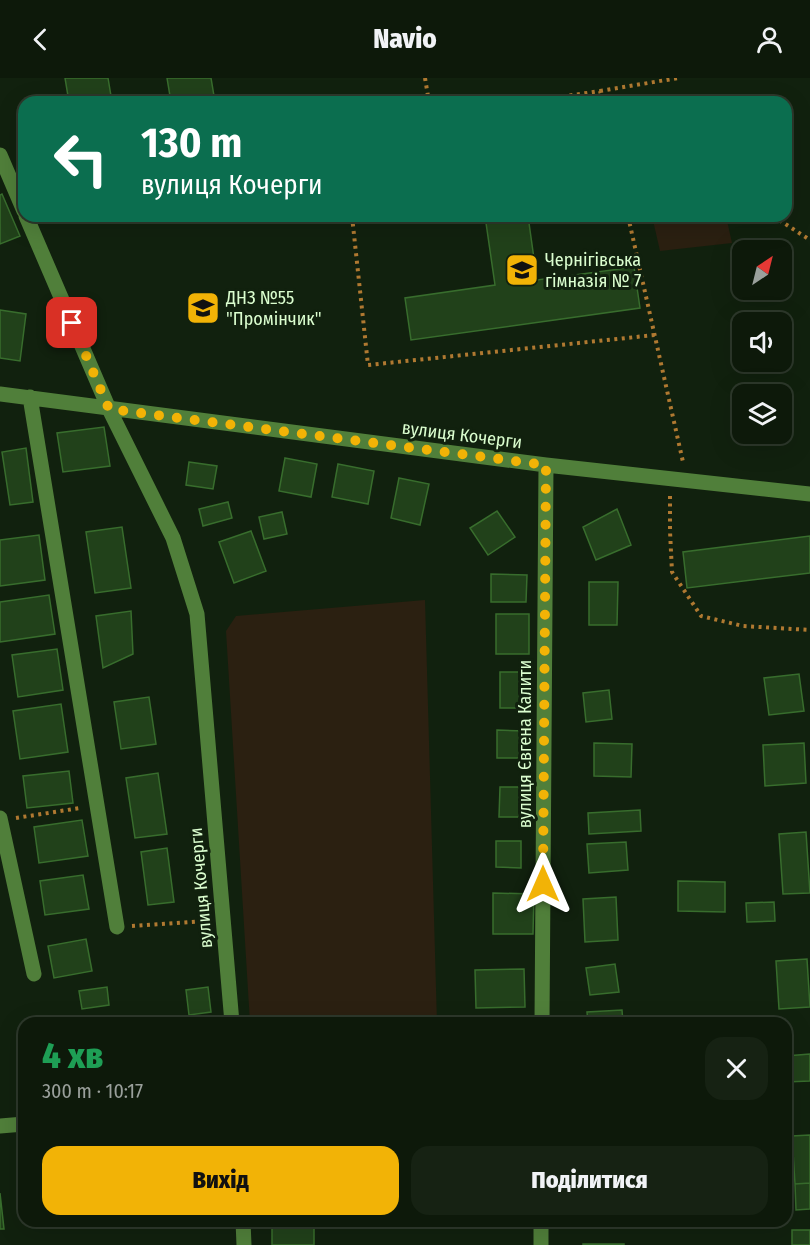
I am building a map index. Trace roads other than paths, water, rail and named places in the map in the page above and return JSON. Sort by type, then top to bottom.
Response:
[{"type":"street","points":[[0,155],[18,197]]},
{"type":"street","points":[[29,222],[109,409]]},
{"type":"street","name":"вулиця Кочерги","points":[[0,394],[546,465],[810,494]]},
{"type":"street","points":[[30,397],[117,927]]},
{"type":"street","name":"вулиця Кочерги","points":[[109,409],[173,538],[197,614],[231,1017]]},
{"type":"street","name":"вулиця Євгена Калити","points":[[542,1017],[546,465]]},
{"type":"street","points":[[0,819],[34,974]]},
{"type":"street","points":[[0,1126],[18,1124]]},
{"type":"street","points":[[243,1227],[244,1245]]},
{"type":"street","points":[[541,1227],[541,1245]]},
{"type":"place","name":"Чернігівська гімназія № 7","points":[[522,270]]},
{"type":"place","name":"ДНЗ №55 \"Промінчик\"","points":[[203,308]]}]
